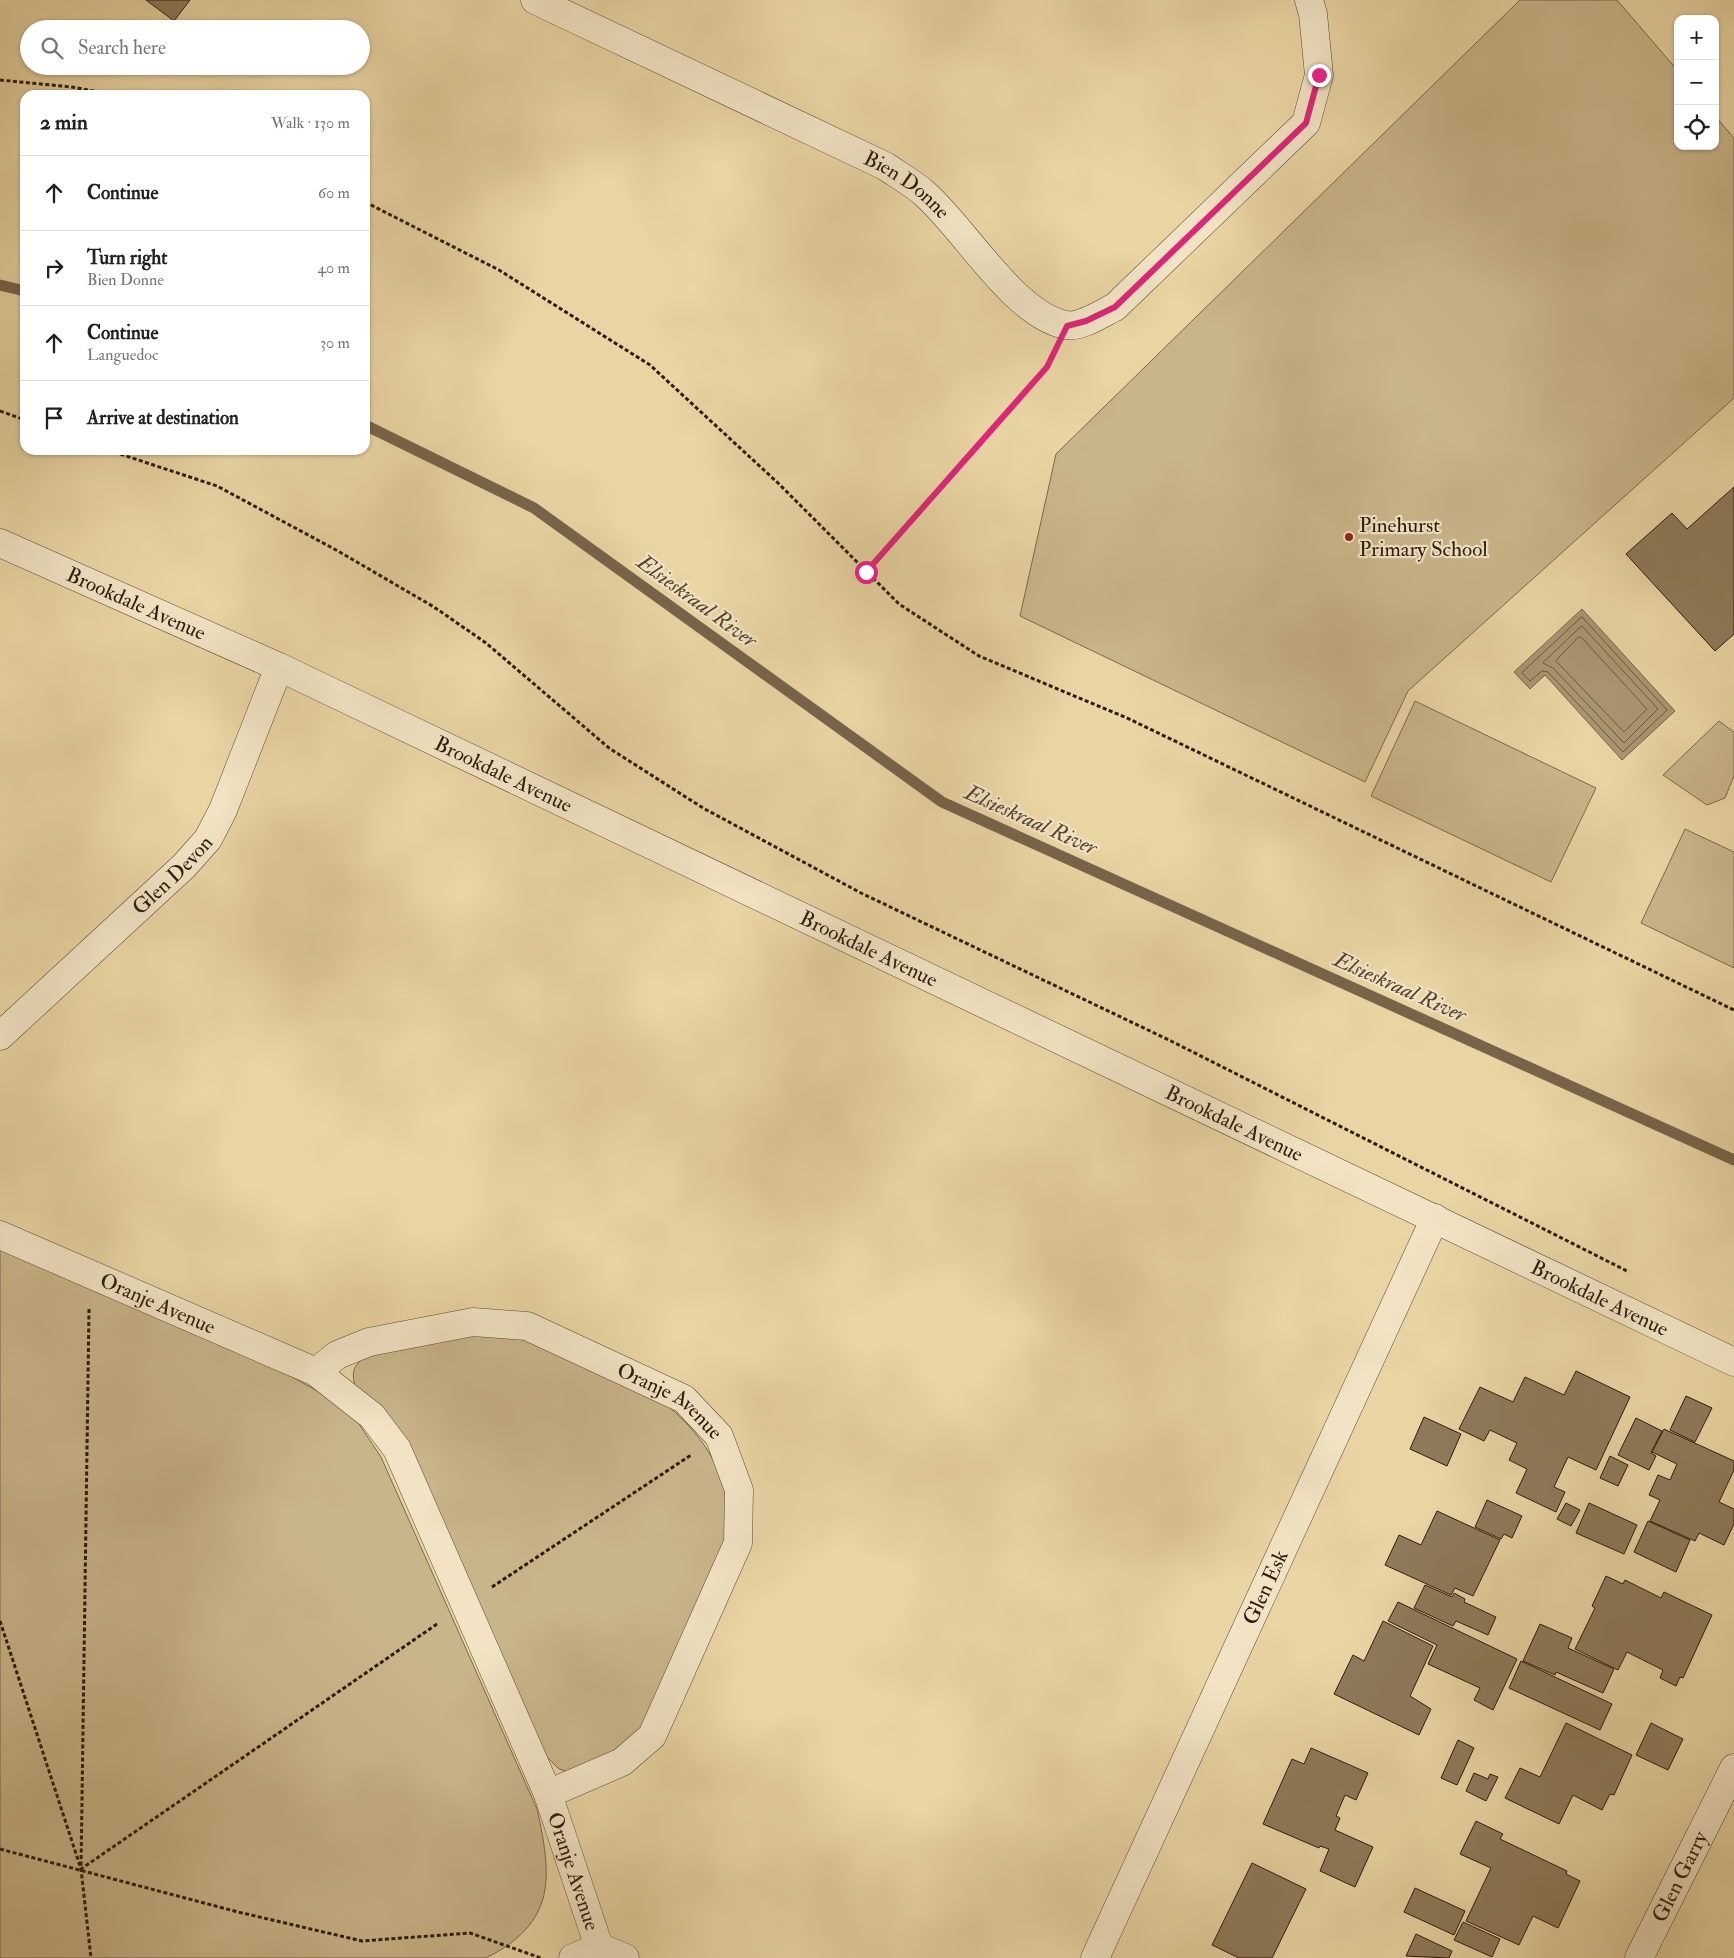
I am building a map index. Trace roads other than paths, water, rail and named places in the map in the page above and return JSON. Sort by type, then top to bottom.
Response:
[{"type":"street","name":"Bien Donne","points":[[535,0],[885,166],[925,194],[1014,292],[1039,315],[1067,326],[1086,321],[1115,307],[1306,123],[1319,75],[1313,14],[1309,0]]},
{"type":"street","name":"Brookdale Avenue","points":[[0,543],[279,667],[1734,1362]]},
{"type":"street","name":"Glen Devon","points":[[0,1036],[184,866],[208,839],[223,810],[279,667]]},
{"type":"street","name":"Glen Esk","points":[[1095,1958],[1435,1218]]},
{"type":"street","name":"Oranje Avenue","points":[[0,1235],[316,1372],[372,1416],[397,1449],[548,1794],[599,1947]]},
{"type":"street","name":"Oranje Avenue","points":[[316,1372],[337,1355],[370,1342],[473,1322],[527,1326],[684,1399],[719,1436],[739,1490],[738,1542],[652,1736],[622,1762],[548,1794]]},
{"type":"street","name":"Glen Garry","points":[[1639,1958],[1734,1768]]},
{"type":"street","points":[[573,1958],[599,1947],[625,1958]]},
{"type":"water","points":[[1582,609],[1675,711],[1622,760],[1545,675],[1530,689],[1514,672]]},
{"type":"waterway","name":"Elsieskraal River","points":[[0,285],[20,290]]},
{"type":"waterway","name":"Elsieskraal River","points":[[370,427],[534,508],[942,802],[1734,1160]]},
{"type":"place","name":"Pinehurst Primary School","points":[[1349,537]]}]
